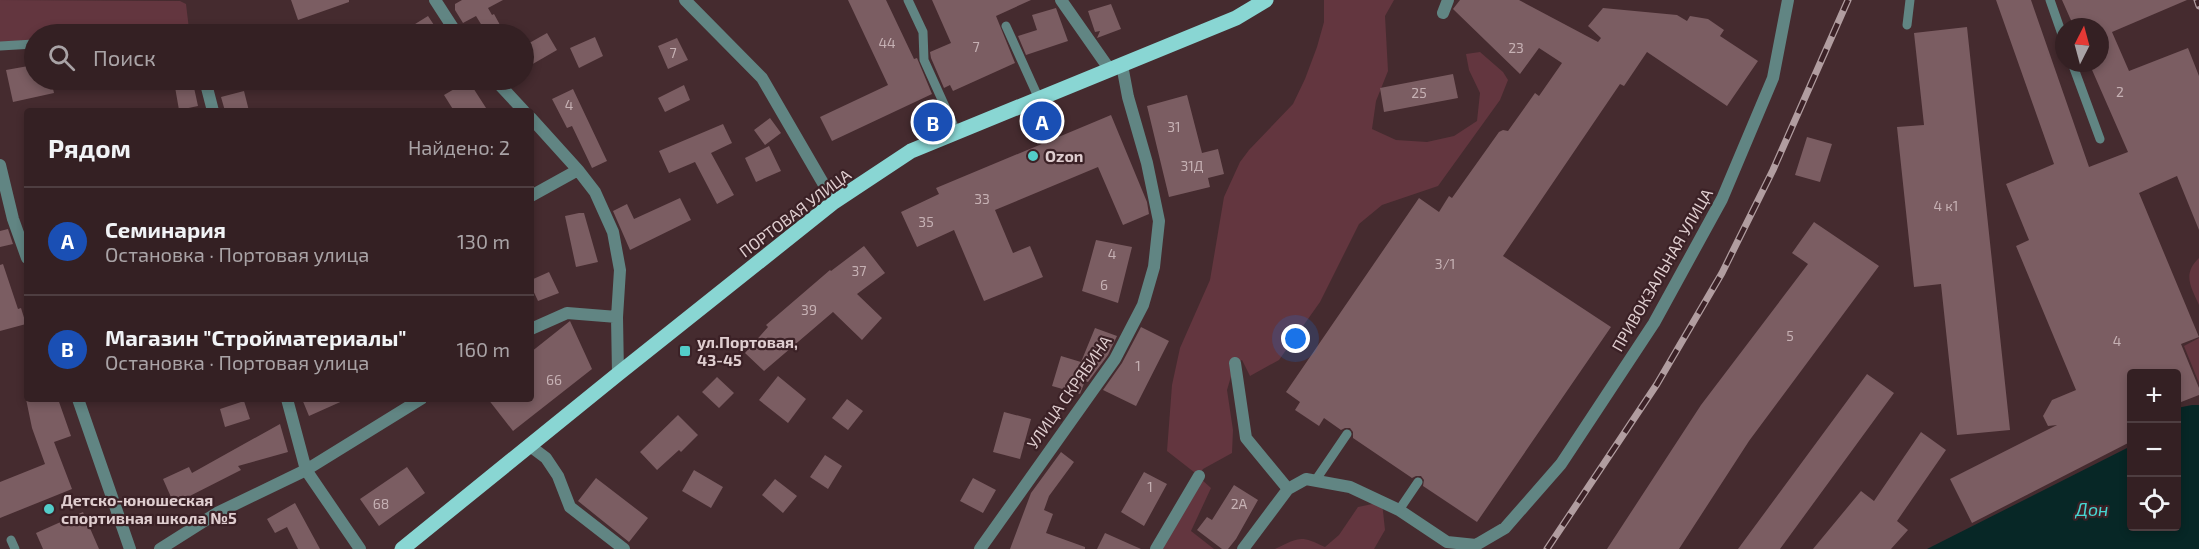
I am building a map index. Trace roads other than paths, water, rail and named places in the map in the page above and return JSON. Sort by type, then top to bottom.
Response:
[{"type":"main road","name":"ПОРТОВАЯ УЛИЦА","points":[[402,549],[834,202],[911,151],[1236,18],[1266,0]]},
{"type":"street","points":[[435,0],[451,24]]},
{"type":"street","points":[[685,0],[762,78],[834,202]]},
{"type":"street","points":[[1061,0],[1116,67]]},
{"type":"street","points":[[1443,13],[1448,0]]},
{"type":"street","name":"ПРИВОКЗАЛЬНАЯ УЛИЦА","points":[[1399,510],[1447,542],[1476,545],[1505,528],[1561,464],[1654,323],[1722,199],[1773,78],[1788,0]]},
{"type":"street","name":"УЛИЦА СКРЯБИНА","points":[[980,549],[1115,359],[1143,305],[1154,267],[1159,221],[1116,67]]},
{"type":"street","points":[[208,90],[212,108]]},
{"type":"street","points":[[504,90],[521,108]]},
{"type":"street","points":[[534,121],[595,192],[613,232],[620,270],[618,374]]},
{"type":"street","points":[[0,165],[13,219],[24,250]]},
{"type":"street","points":[[534,194],[578,170]]},
{"type":"street","points":[[534,328],[567,313],[618,317]]},
{"type":"street","points":[[1235,363],[1246,438],[1288,489]]},
{"type":"street","points":[[79,402],[130,549]]},
{"type":"street","points":[[288,402],[306,470],[360,549]]},
{"type":"street","points":[[160,549],[217,513],[306,470],[416,402]]},
{"type":"street","points":[[530,446],[546,458],[558,476],[570,507],[624,549]]},
{"type":"street","points":[[1156,549],[1199,476]]},
{"type":"street","points":[[1243,549],[1288,489],[1305,479],[1350,487],[1399,510]]},
{"type":"lane","points":[[908,0],[923,32],[924,60],[957,133]]},
{"type":"lane","points":[[1907,25],[1910,0]]},
{"type":"lane","points":[[2050,0],[2056,18]]},
{"type":"lane","points":[[1006,26],[1039,99]]},
{"type":"lane","points":[[0,46],[24,45]]},
{"type":"lane","points":[[2075,72],[2100,139]]},
{"type":"lane","points":[[1315,481],[1347,434]]},
{"type":"lane","points":[[1399,510],[1418,482]]},
{"type":"water","name":"Дон","points":[[2199,405],[2199,549],[1927,549],[2127,448],[2127,531],[2181,531],[2181,407]]},
{"type":"railway","points":[[1547,549],[1657,384],[1722,273],[1773,170],[1848,0]]},
{"type":"railway","points":[[2197,0],[2199,6]]},
{"type":"place","name":"Семинария","points":[[1042,121]]},
{"type":"place","name":"Магазин \"Стройматериалы\"","points":[[933,122]]},
{"type":"place","name":"Ozon","points":[[1033,156]]},
{"type":"place","name":"ул.Портовая, 43-45","points":[[685,351]]},
{"type":"place","name":"Детско-юношеская спортивная школа №5","points":[[49,509]]}]
